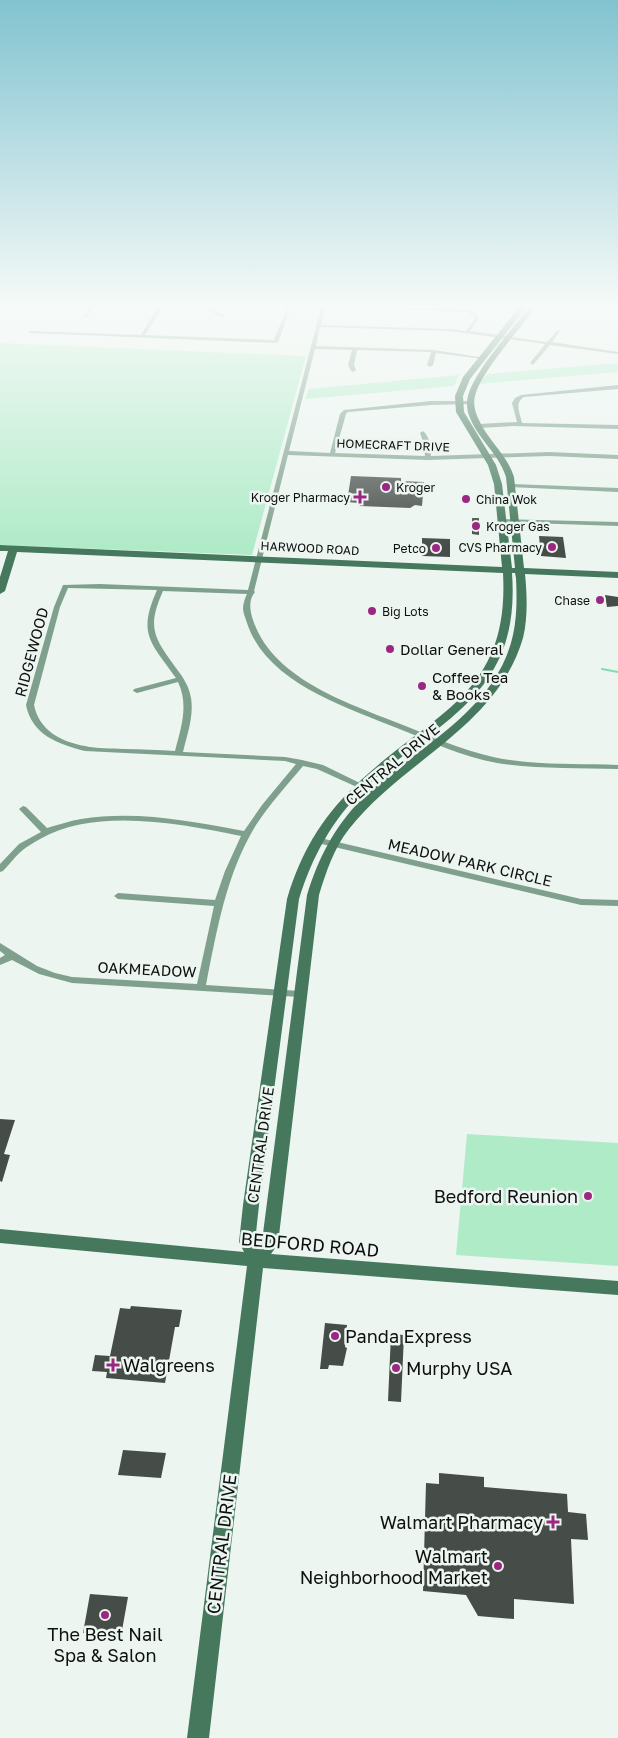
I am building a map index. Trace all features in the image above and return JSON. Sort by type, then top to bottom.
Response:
[{"type":"main road","points":[[458,402],[463,385]]},
{"type":"main road","points":[[470,403],[475,385]]},
{"type":"main road","name":"CENTRAL DRIVE","points":[[198,1738],[256,1260],[248,1242],[293,899],[302,869],[316,840],[331,819],[362,786],[464,702],[494,660],[504,632],[508,605],[507,574],[498,484],[487,457],[464,421],[458,402]]},
{"type":"main road","name":"CENTRAL DRIVE","points":[[256,1260],[270,1244],[300,994],[313,895],[318,877],[332,844],[345,825],[370,798],[466,717],[487,696],[509,660],[518,634],[522,616],[512,486],[500,456],[479,426],[471,411],[470,403]]},
{"type":"main road","name":"HARWOOD ROAD","points":[[0,548],[13,552],[507,574],[618,575]]},
{"type":"main road","points":[[0,592],[13,552]]},
{"type":"main road","name":"HARWOOD ROAD","points":[[0,556],[13,552]]},
{"type":"main road","name":"HARWOOD ROAD","points":[[520,574],[618,583]]},
{"type":"main road","points":[[504,632],[518,634]]},
{"type":"main road","points":[[472,692],[487,696]]},
{"type":"main road","name":"BEDFORD ROAD","points":[[0,1236],[256,1260],[618,1288]]},
{"type":"street","points":[[303,385],[257,563],[252,592],[246,609],[252,631],[263,648],[285,670],[307,686],[437,742],[499,760],[618,767]]},
{"type":"street","points":[[520,424],[515,403],[517,399],[523,396],[618,386]]},
{"type":"street","points":[[332,455],[343,414],[346,411],[458,402],[470,403]]},
{"type":"street","points":[[479,426],[520,424],[618,427]]},
{"type":"street","points":[[422,433],[426,441],[428,458]]},
{"type":"street","name":"HOMECRAFT DRIVE","points":[[286,453],[428,458],[549,454],[618,457]]},
{"type":"street","points":[[512,486],[618,490]]},
{"type":"street","points":[[501,520],[618,524]]},
{"type":"street","name":"RIDGEWOOD","points":[[252,592],[65,586],[57,607],[30,705],[34,719],[44,732],[71,745],[105,751],[273,758],[302,762],[320,767],[362,786]]},
{"type":"street","points":[[161,588],[151,609],[149,628],[156,646],[180,679],[188,701],[178,754]]},
{"type":"street","points":[[137,691],[180,679]]},
{"type":"street","points":[[201,988],[226,879],[246,834],[302,762]]},
{"type":"street","points":[[23,808],[47,833]]},
{"type":"street","points":[[0,869],[18,848],[47,833],[88,820],[128,818],[174,820],[246,834]]},
{"type":"street","name":"MEADOW PARK CIRCLE","points":[[316,840],[572,900],[597,904],[618,903]]},
{"type":"street","points":[[118,896],[219,903]]},
{"type":"street","name":"OAKMEADOW","points":[[0,946],[25,964],[56,977],[72,980],[300,994]]},
{"type":"street","points":[[0,962],[12,956]]},
{"type":"green space","points":[[0,385],[298,385],[252,555],[0,545]]},
{"type":"green space","points":[[351,385],[454,385],[305,399],[309,389]]},
{"type":"green space","points":[[467,1134],[618,1143],[618,1266],[456,1255]]},
{"type":"building","name":"Kroger","points":[[351,476],[401,478],[401,481],[424,482],[422,506],[415,505],[410,508],[360,506],[358,503],[347,502]]},
{"type":"building","name":"Kroger Gas","points":[[472,518],[479,518],[479,535],[472,534]]},
{"type":"building","name":"CVS Pharmacy","points":[[539,536],[563,537],[566,558],[541,556]]},
{"type":"building","name":"Petco","points":[[422,538],[450,539],[450,557],[422,556]]},
{"type":"building","points":[[605,595],[618,597],[618,606],[607,607]]},
{"type":"building","points":[[0,1119],[15,1120],[4,1154],[10,1155],[2,1182],[0,1181]]},
{"type":"building","name":"Walgreens","points":[[131,1306],[182,1310],[179,1327],[175,1327],[165,1383],[106,1378],[107,1372],[92,1371],[95,1355],[110,1356],[120,1308],[130,1309]]},
{"type":"building","name":"Panda Express","points":[[325,1323],[347,1325],[345,1347],[347,1348],[343,1366],[329,1365],[328,1369],[320,1369]]},
{"type":"building","name":"Murphy USA","points":[[391,1334],[404,1335],[401,1402],[388,1401]]},
{"type":"building","points":[[123,1450],[166,1453],[161,1478],[118,1475]]},
{"type":"building","name":"Walmart Neighborhood Market","points":[[439,1473],[484,1477],[484,1487],[567,1494],[568,1512],[586,1514],[588,1540],[571,1539],[574,1604],[514,1599],[514,1619],[478,1616],[466,1595],[423,1591],[426,1483],[439,1484]]},
{"type":"building","name":"The Best Nail Spa & Salon","points":[[90,1594],[128,1597],[121,1636],[83,1633]]},
{"type":"waterway","points":[[602,669],[618,672]]},
{"type":"place","name":"Kroger","points":[[386,487]]},
{"type":"place","name":"Kroger Pharmacy","points":[[360,497]]},
{"type":"place","name":"China Wok","points":[[466,499]]},
{"type":"place","name":"Kroger Gas","points":[[476,526]]},
{"type":"place","name":"CVS Pharmacy","points":[[552,547]]},
{"type":"place","name":"Petco","points":[[436,548]]},
{"type":"place","name":"Chase","points":[[600,600]]},
{"type":"place","name":"Big Lots","points":[[372,611]]},
{"type":"place","name":"Dollar General","points":[[390,649]]},
{"type":"place","name":"Coffee Tea & Books","points":[[422,686]]},
{"type":"place","name":"Bedford Reunion","points":[[588,1196]]},
{"type":"place","name":"Panda Express","points":[[335,1336]]},
{"type":"place","name":"Walgreens","points":[[113,1365]]},
{"type":"place","name":"Murphy USA","points":[[396,1368]]},
{"type":"place","name":"Walmart Pharmacy","points":[[553,1522]]},
{"type":"place","name":"Walmart Neighborhood Market","points":[[498,1566]]},
{"type":"place","name":"The Best Nail Spa & Salon","points":[[105,1615]]}]
